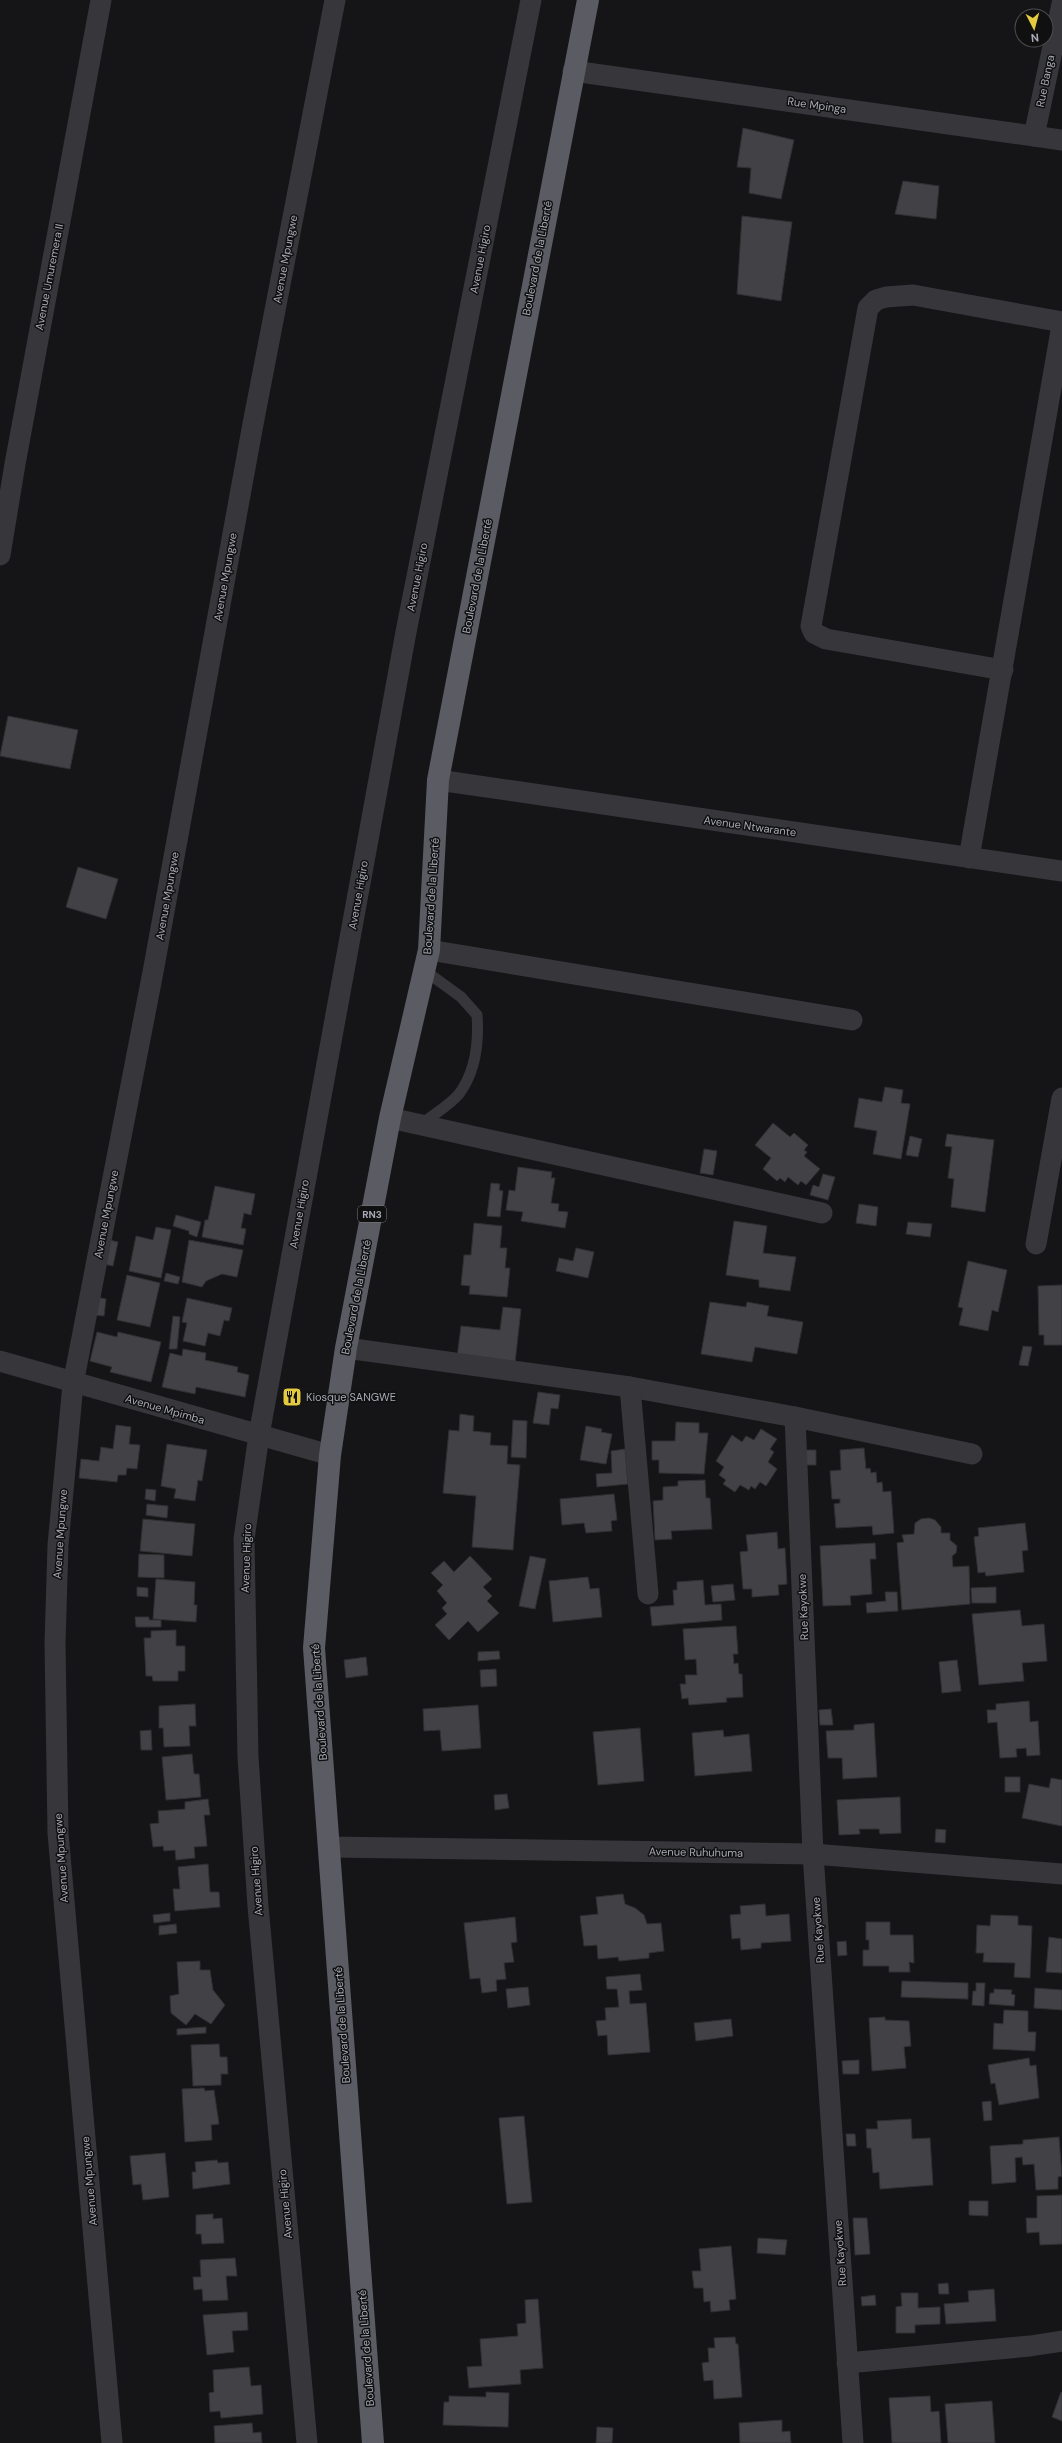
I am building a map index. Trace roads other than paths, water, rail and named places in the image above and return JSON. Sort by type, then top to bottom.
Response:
[{"type":"highway","name":"Boulevard de la Liberté","points":[[372,2443],[314,1648],[330,1455],[346,1348],[390,1118],[426,960],[438,780],[573,71],[588,0]]},
{"type":"street","name":"Avenue Umuremera II","points":[[0,555],[7,462],[101,0]]},
{"type":"street","name":"Avenue Mpungwe","points":[[112,2443],[58,1833],[55,1643],[58,1545],[73,1384],[153,972],[253,424],[334,0]]},
{"type":"street","name":"Avenue Higiro","points":[[307,2443],[258,1906],[248,1757],[244,1539],[259,1435],[406,632],[531,0]]},
{"type":"street","name":"Rue Banga","points":[[1034,136],[1062,4]]},
{"type":"street","name":"Rue Mpinga","points":[[573,71],[1062,140]]},
{"type":"street","points":[[969,858],[1003,670],[1062,324],[913,295],[886,297],[876,300],[868,308],[811,626],[814,633],[826,639],[1003,670]]},
{"type":"street","name":"Avenue Ntwarante","points":[[438,780],[1062,871]]},
{"type":"street","points":[[426,960],[852,1020]]},
{"type":"street","points":[[1036,1244],[1062,1098]]},
{"type":"street","points":[[390,1118],[822,1213]]},
{"type":"street","points":[[346,1348],[630,1388],[796,1417],[972,1454]]},
{"type":"street","name":"Avenue Mpimba","points":[[0,1362],[73,1384],[330,1455]]},
{"type":"street","points":[[630,1388],[648,1594]]},
{"type":"street","name":"Rue Kayokwe","points":[[796,1417],[813,1854],[847,2363],[854,2443]]},
{"type":"street","name":"Avenue Ruhuhuma","points":[[329,1847],[813,1854],[1062,1874]]},
{"type":"street","points":[[847,2363],[1030,2346],[1062,2341]]},
{"type":"lane","points":[[421,1125],[458,1094],[473,1068],[478,1035],[478,1015],[426,960]]},
{"type":"place","name":"Kiosque SANGWE","points":[[292,1397]]}]
